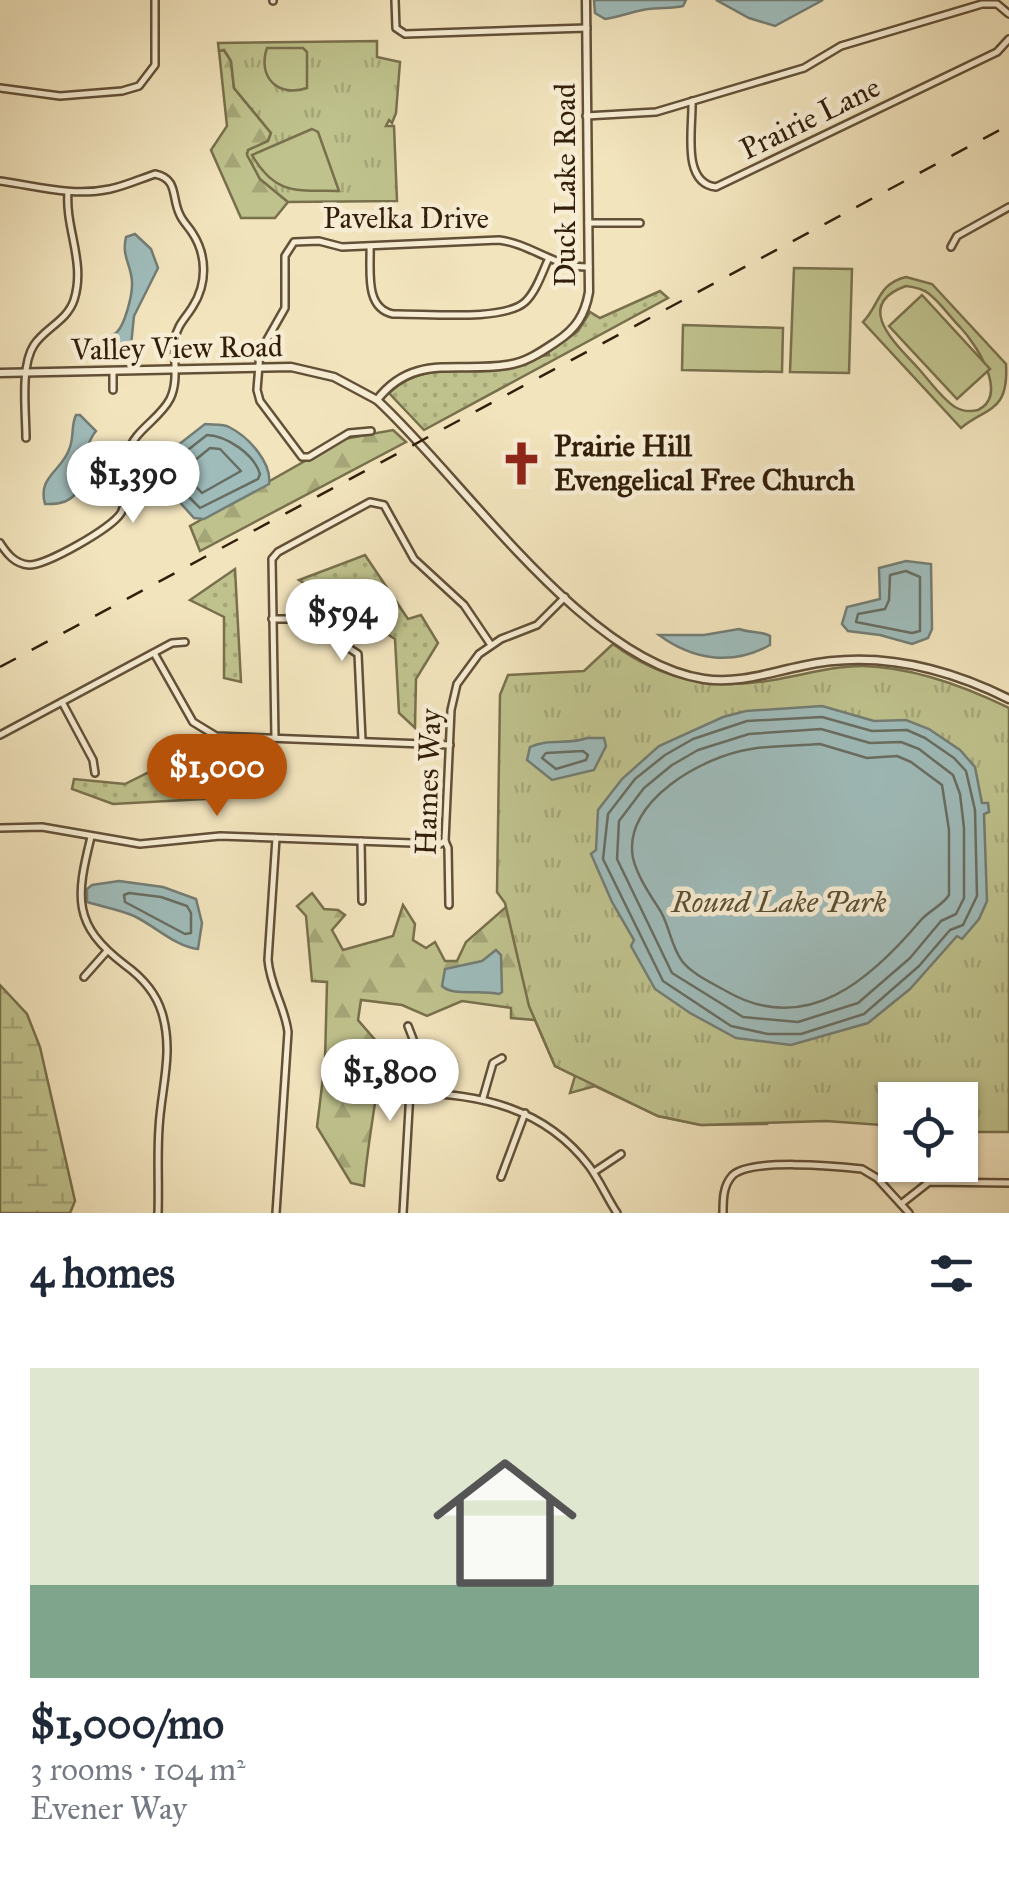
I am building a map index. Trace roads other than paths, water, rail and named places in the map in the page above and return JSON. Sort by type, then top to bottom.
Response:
[{"type":"street","points":[[0,88],[60,96],[139,86],[155,65],[156,0]]},
{"type":"street","points":[[395,0],[398,30],[414,34],[586,28]]},
{"type":"street","name":"Duck Lake Road","points":[[377,400],[395,380],[418,370],[510,365],[528,359],[574,328],[586,310],[586,0]]},
{"type":"street","points":[[586,116],[642,114],[692,101],[804,68],[842,46],[982,4],[996,4],[1009,14]]},
{"type":"street","name":"Prairie Lane","points":[[692,101],[694,173],[703,184],[716,187],[996,52],[1009,39]]},
{"type":"street","points":[[0,180],[68,192],[109,190],[155,174],[168,178],[180,215],[198,244],[204,270],[199,296],[177,330],[168,402],[128,452],[125,502],[114,522],[37,564],[18,562],[0,543]]},
{"type":"street","points":[[26,438],[31,349],[66,315],[75,298],[78,263],[67,208],[68,192]]},
{"type":"street","points":[[951,247],[957,236],[1009,207]]},
{"type":"street","points":[[588,223],[640,223]]},
{"type":"street","name":"Pavelka Drive","points":[[258,367],[263,346],[285,308],[285,256],[294,242],[312,240],[342,247],[499,240],[566,266],[589,267]]},
{"type":"street","points":[[370,246],[376,310],[393,314],[499,312],[526,301],[548,259]]},
{"type":"street","points":[[258,367],[260,401],[302,457],[309,457],[349,433],[371,431]]},
{"type":"street","name":"Valley View Road","points":[[0,373],[258,367],[315,371],[377,400],[565,597],[643,658],[690,676],[742,680],[801,666],[867,660],[934,670],[1009,699]]},
{"type":"street","points":[[112,371],[113,390]]},
{"type":"street","points":[[275,738],[274,555],[374,501],[384,505],[414,559],[464,605],[490,644]]},
{"type":"street","name":"Hames Way","points":[[449,905],[445,841],[451,710],[457,684],[470,663],[490,644],[537,626],[565,597]]},
{"type":"street","points":[[272,619],[304,619],[358,654],[362,741]]},
{"type":"street","points":[[0,736],[172,643],[185,642]]},
{"type":"street","points":[[154,653],[200,728],[226,738],[450,745]]},
{"type":"street","points":[[62,702],[93,760],[95,773]]},
{"type":"street","points":[[0,828],[42,827],[140,844],[201,836],[440,844],[445,841]]},
{"type":"street","points":[[91,836],[80,887],[86,924],[107,951],[133,970],[152,991],[167,1034],[168,1069],[158,1126],[158,1213]]},
{"type":"street","points":[[276,838],[268,960],[269,975],[288,1032],[276,1213]]},
{"type":"street","points":[[361,842],[362,901]]},
{"type":"street","points":[[84,977],[107,951]]},
{"type":"street","points":[[403,1213],[413,1039],[408,1026]]},
{"type":"street","points":[[483,1098],[493,1063],[502,1058]]},
{"type":"street","points":[[410,1093],[483,1098],[525,1114],[564,1139],[594,1172],[617,1213]]},
{"type":"street","points":[[501,1177],[525,1114]]},
{"type":"street","points":[[594,1172],[621,1154]]},
{"type":"street","points":[[723,1213],[728,1180],[749,1166],[862,1169],[877,1178],[909,1213]]},
{"type":"street","points":[[901,1204],[928,1182],[1009,1183]]},
{"type":"water","points":[[594,0],[686,0],[683,6],[605,19],[595,13]]},
{"type":"water","points":[[716,0],[823,0],[775,26],[749,18]]},
{"type":"water","points":[[135,234],[151,249],[158,268],[134,316],[131,345],[112,351],[100,349],[120,328],[128,310],[132,279],[125,244],[126,237]]},
{"type":"water","points":[[76,415],[96,431],[86,454],[82,478],[72,498],[45,504],[45,487],[67,455]]},
{"type":"water","points":[[205,424],[227,426],[244,437],[263,459],[269,484],[204,519],[194,518],[166,487],[164,456]]},
{"type":"water","points":[[906,561],[931,564],[932,629],[928,638],[912,644],[848,631],[842,624],[847,607],[880,599],[879,568]]},
{"type":"water","points":[[739,629],[767,634],[770,645],[741,656],[713,657],[685,650],[659,635],[704,635]]},
{"type":"water","points":[[822,706],[874,721],[906,720],[929,729],[960,750],[975,767],[982,803],[988,803],[989,812],[984,814],[987,901],[979,919],[962,939],[957,936],[910,989],[868,1023],[791,1045],[736,1038],[655,989],[631,946],[634,940],[591,854],[596,850],[598,810],[622,779],[659,746],[723,717],[746,711]]},
{"type":"water","points":[[604,738],[606,746],[594,770],[552,780],[527,760],[530,747],[537,744]]},
{"type":"water","points":[[119,881],[163,887],[196,899],[202,923],[198,949],[134,916],[87,902],[87,889],[92,885]]},
{"type":"water","points":[[496,950],[501,955],[499,994],[453,991],[442,986],[445,969],[482,961]]},
{"type":"railway","points":[[0,667],[1009,125]]},
{"type":"place","name":"Prairie Hill Evengelical Free Church","points":[[521,463]]},
{"type":"park label","name":"Round Lake Park","points":[[779,902]]}]
